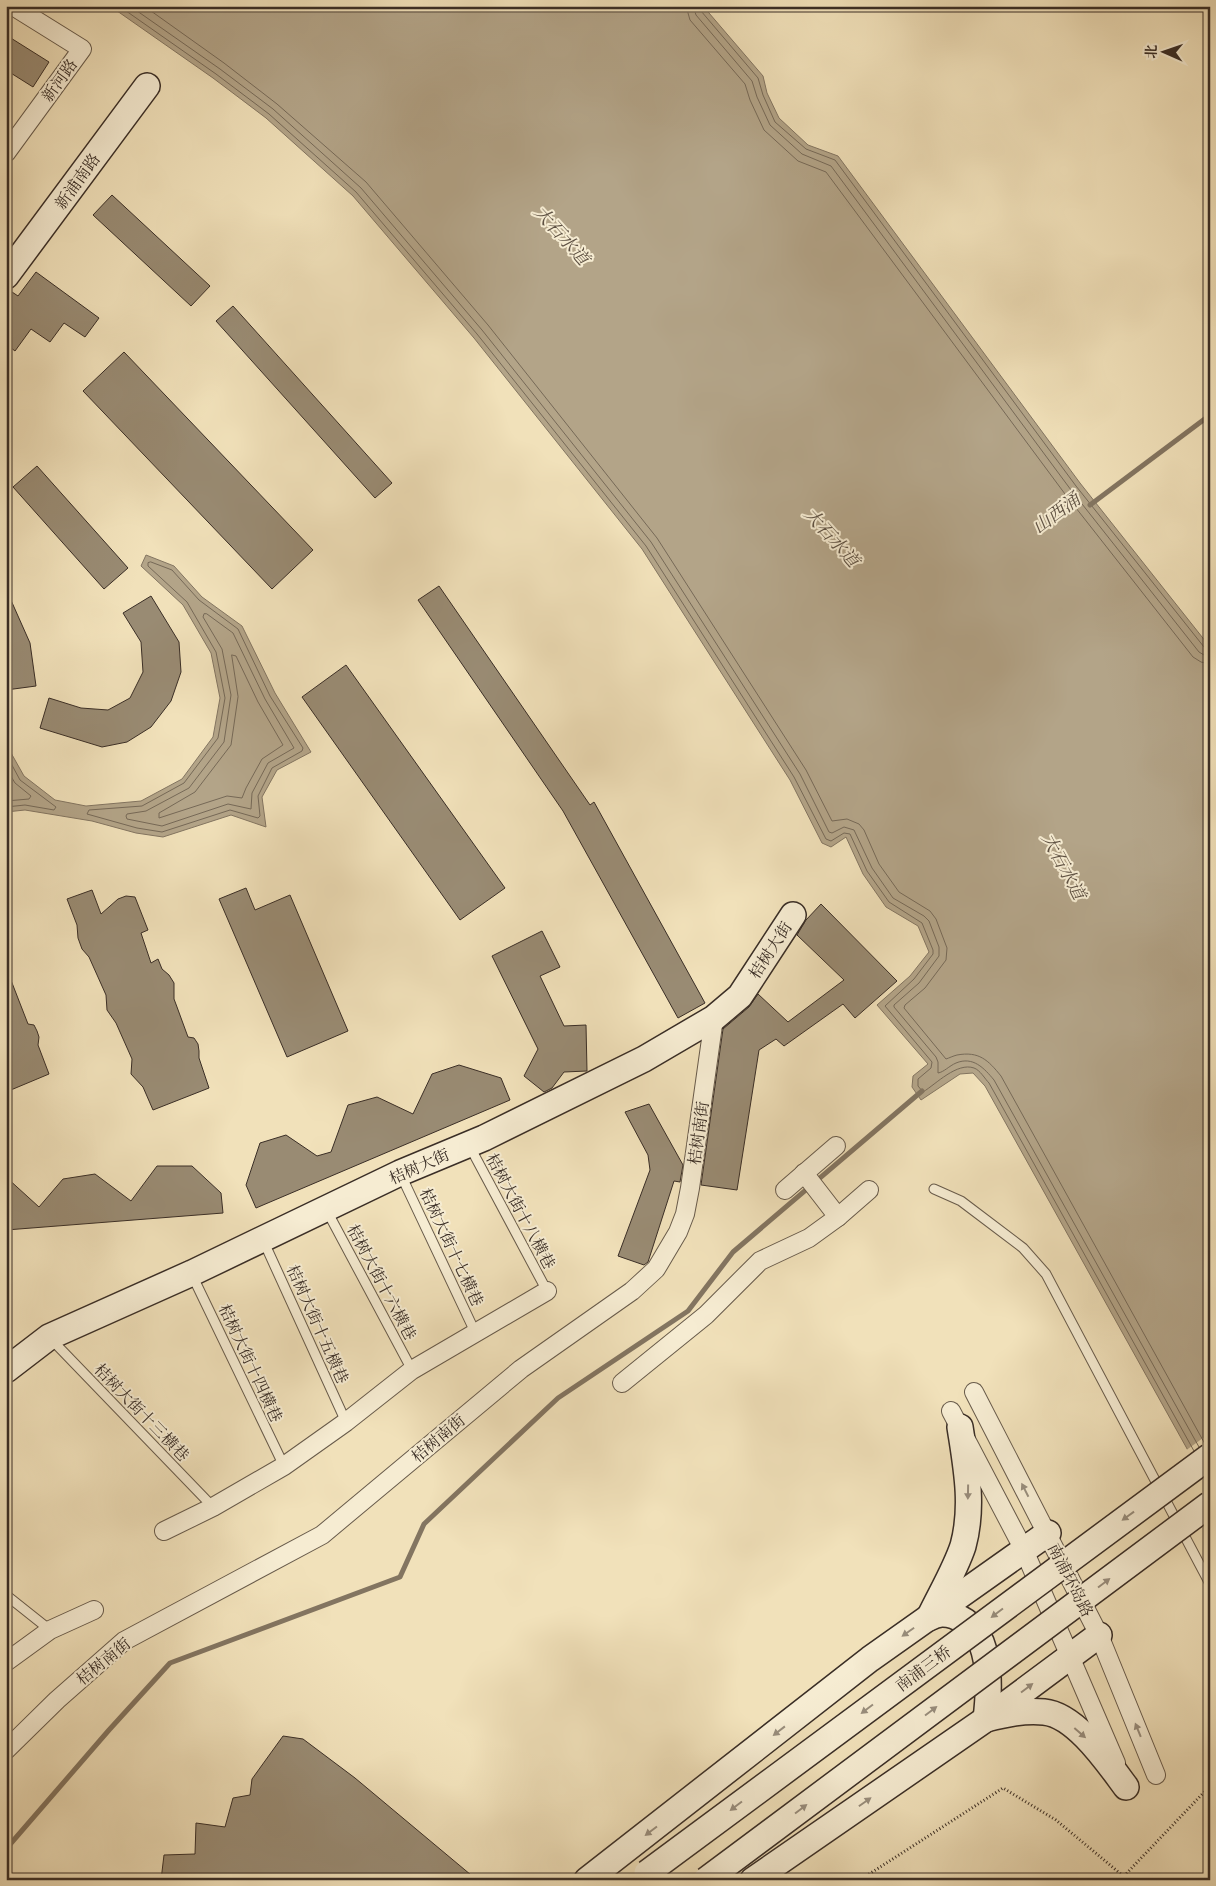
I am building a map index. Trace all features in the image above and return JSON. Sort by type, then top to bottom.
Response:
[{"type":"main road","name":"新浦南路","points":[[6,276],[147,86]]},
{"type":"main road","name":"桔树大街","points":[[6,1370],[49,1337],[192,1273],[400,1173],[468,1144],[644,1059],[714,1018],[740,996],[793,915]]},
{"type":"main road","points":[[929,1618],[953,1571],[967,1528],[969,1481],[955,1419]]},
{"type":"main road","name":"南浦三桥","points":[[637,1880],[1210,1456]]},
{"type":"main road","points":[[706,1880],[1210,1504]]},
{"type":"main road","points":[[587,1880],[870,1659],[1048,1533]]},
{"type":"main road","points":[[929,1618],[937,1614],[949,1614],[960,1618],[971,1627],[980,1640],[986,1656],[990,1688],[986,1719]]},
{"type":"main road","points":[[754,1880],[986,1719],[1099,1635]]},
{"type":"main road","points":[[986,1719],[1019,1711],[1047,1712],[1065,1720],[1087,1738],[1126,1787]]},
{"type":"street","name":"新河路","points":[[6,153],[82,49],[12,6]]},
{"type":"street","name":"桔树南街","points":[[6,1750],[57,1700],[124,1641],[322,1535],[521,1369],[632,1291],[656,1269],[678,1232],[685,1214],[714,1018]]},
{"type":"street","points":[[785,1190],[836,1146]]},
{"type":"street","points":[[804,1173],[838,1217]]},
{"type":"street","points":[[622,1383],[706,1315],[760,1262],[809,1238],[838,1217],[869,1190]]},
{"type":"street","points":[[164,1531],[212,1507],[284,1466],[346,1422],[412,1370],[547,1291]]},
{"type":"street","name":"南浦环岛路","points":[[974,1392],[1099,1635],[1156,1775]]},
{"type":"street","name":"南浦环岛路","points":[[955,1419],[1024,1550],[1071,1655],[1126,1787]]},
{"type":"street","points":[[6,1662],[50,1630],[94,1610]]},
{"type":"lane","name":"桔树大街十八横巷","points":[[468,1144],[547,1291]]},
{"type":"lane","name":"桔树大街十七横巷","points":[[400,1173],[476,1334]]},
{"type":"lane","points":[[934,1189],[969,1206],[1023,1248],[1046,1274],[1210,1584]]},
{"type":"lane","name":"桔树大街十六横巷","points":[[326,1209],[412,1370]]},
{"type":"lane","name":"桔树大街十五横巷","points":[[263,1239],[346,1422]]},
{"type":"lane","name":"桔树大街十四横巷","points":[[192,1273],[284,1466]]},
{"type":"lane","name":"桔树大街十三横巷","points":[[49,1337],[212,1507]]},
{"type":"lane","points":[[6,1595],[50,1630]]},
{"type":"path","points":[[1124,1876],[1210,1786]]},
{"type":"path","points":[[860,1880],[1003,1788],[1056,1820],[1128,1880]]},
{"type":"water","name":"大石水道","points":[[110,6],[703,6],[763,76],[767,93],[779,118],[808,145],[838,156],[1080,483],[1210,647],[1210,1490],[985,1086],[973,1073],[960,1074],[921,1100],[912,1087],[913,1076],[928,1064],[877,1005],[910,976],[929,952],[918,926],[886,907],[863,874],[846,837],[831,847],[822,843],[790,780],[642,549],[474,338],[353,196],[266,118],[213,78]]},
{"type":"water","points":[[146,555],[174,566],[202,597],[242,626],[275,693],[311,752],[277,770],[262,797],[266,827],[231,815],[163,837],[136,833],[92,821],[25,810],[6,812],[6,744],[24,776],[55,800],[86,806],[141,801],[182,779],[213,737],[220,698],[211,653],[183,605],[141,566]]},
{"type":"pier","points":[[1210,1433],[1210,1493],[1185,1451]]},
{"type":"building","points":[[6,35],[49,62],[33,87],[6,70]]},
{"type":"building","points":[[112,195],[210,286],[191,306],[93,215]]},
{"type":"building","points":[[36,272],[99,318],[85,337],[64,323],[50,342],[31,329],[15,351],[6,344],[6,290],[18,296]]},
{"type":"building","points":[[233,306],[392,483],[375,498],[216,321]]},
{"type":"building","points":[[124,352],[313,550],[272,589],[83,391]]},
{"type":"building","points":[[37,466],[128,568],[104,589],[13,487]]},
{"type":"building","points":[[439,586],[590,805],[594,802],[705,1003],[678,1018],[563,811],[418,600]]},
{"type":"building","points":[[6,589],[30,643],[36,686],[6,690]]},
{"type":"building","points":[[151,596],[179,642],[181,672],[171,701],[151,727],[127,742],[102,747],[40,728],[49,698],[81,708],[108,710],[130,698],[143,672],[141,642],[123,613]]},
{"type":"building","points":[[346,665],[505,888],[460,920],[302,697]]},
{"type":"building","points":[[246,888],[255,910],[290,895],[348,1031],[287,1057],[219,899]]},
{"type":"building","points":[[92,890],[101,914],[118,899],[126,896],[135,897],[148,930],[141,933],[151,963],[158,959],[162,969],[174,983],[174,999],[188,1037],[194,1038],[198,1044],[199,1058],[209,1088],[153,1110],[143,1087],[131,1074],[132,1059],[116,1023],[107,1010],[106,995],[89,957],[82,949],[78,938],[77,925],[67,899]]},
{"type":"building","points":[[821,904],[897,981],[855,1018],[843,1004],[784,1046],[776,1039],[759,1050],[737,1190],[701,1185],[723,1029],[749,1007],[758,994],[788,1022],[844,980],[797,935],[806,920]]},
{"type":"building","points":[[542,931],[560,967],[540,976],[564,1026],[586,1025],[587,1071],[564,1072],[552,1088],[544,1092],[524,1076],[538,1049],[492,956]]},
{"type":"building","points":[[7,970],[28,1024],[34,1025],[37,1031],[39,1037],[38,1045],[49,1074],[6,1092]]},
{"type":"building","points":[[459,1065],[501,1078],[510,1100],[256,1208],[246,1185],[260,1143],[286,1135],[317,1156],[331,1152],[348,1105],[377,1097],[413,1114],[432,1074]]},
{"type":"building","points":[[649,1104],[683,1165],[680,1182],[674,1181],[648,1262],[644,1265],[618,1256],[650,1170],[648,1155],[625,1112]]},
{"type":"building","points":[[157,1166],[192,1166],[221,1193],[223,1213],[6,1230],[6,1177],[39,1207],[63,1179],[95,1174],[131,1201]]},
{"type":"building","points":[[283,1736],[303,1739],[355,1778],[477,1880],[161,1880],[164,1855],[195,1854],[196,1823],[225,1827],[233,1798],[250,1795],[252,1779]]},
{"type":"waterway","name":"山西涌","points":[[1090,505],[1210,415]]},
{"type":"waterway","points":[[6,1849],[170,1663],[400,1577],[424,1524],[558,1398],[688,1311],[733,1252],[922,1091]]}]
